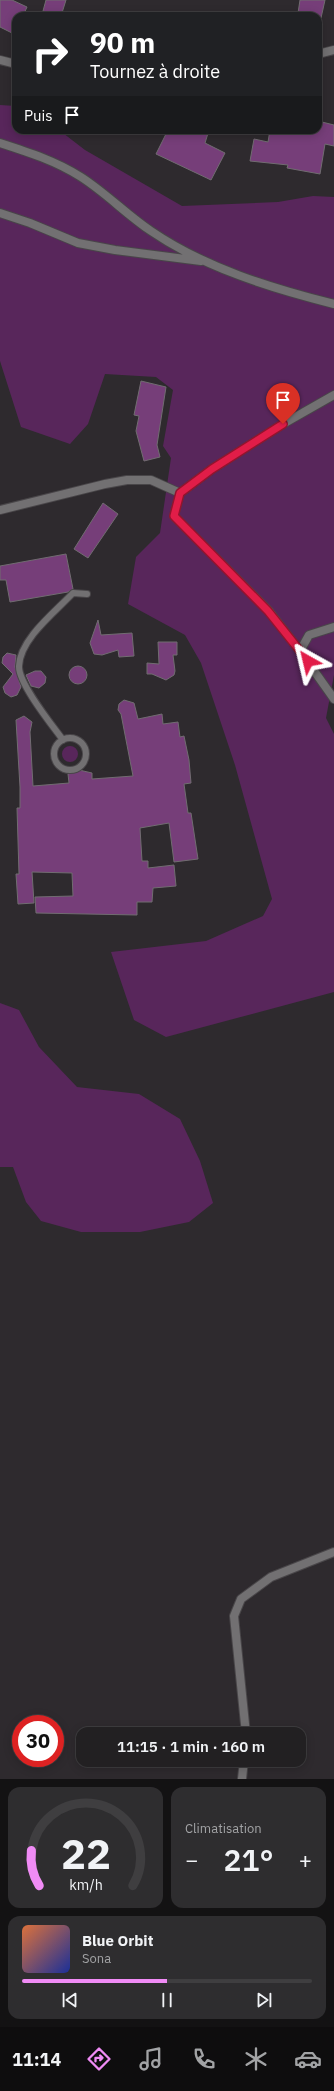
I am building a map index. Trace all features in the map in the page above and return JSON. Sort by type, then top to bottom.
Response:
[{"type":"street","points":[[322,53],[334,50]]},
{"type":"street","points":[[0,60],[12,63]]},
{"type":"street","points":[[0,143],[57,163],[82,178],[151,231],[205,262],[274,288],[334,304]]},
{"type":"street","points":[[0,213],[30,223],[78,243],[115,250],[205,262]]},
{"type":"street","points":[[334,395],[218,465],[180,493],[174,516],[268,611],[300,651],[334,699]]},
{"type":"street","points":[[0,510],[127,480],[150,480],[180,493]]},
{"type":"street","points":[[300,651],[309,635],[334,627]]},
{"type":"street","points":[[245,1727],[234,1616],[241,1599],[271,1577],[334,1552]]},
{"type":"street","points":[[242,1779],[243,1767]]},
{"type":"lane","points":[[63,740],[24,684],[19,666],[23,649],[35,632],[73,593],[87,594]]},
{"type":"lane","points":[[75,739],[84,747],[85,759],[83,764],[74,770],[67,770],[56,763],[54,750],[63,740],[75,739]]},
{"type":"shaded area","points":[[0,105],[12,106],[12,134],[64,134],[85,150],[182,206],[278,202],[313,196],[334,197],[334,675],[326,718],[334,734],[334,992],[166,1037],[134,1020],[111,952],[206,941],[263,916],[272,899],[235,765],[201,663],[185,635],[128,604],[136,557],[160,533],[171,458],[163,446],[173,390],[156,377],[105,374],[88,424],[70,444],[21,427],[0,361]]},
{"type":"shaded area","points":[[70,746],[76,748],[78,754],[76,760],[70,762],[64,760],[62,754],[64,748]]},
{"type":"shaded area","points":[[0,1003],[19,1010],[39,1047],[77,1087],[139,1094],[180,1119],[200,1161],[213,1203],[189,1222],[140,1232],[81,1232],[41,1221],[26,1202],[13,1167],[0,1167]]},
{"type":"building","points":[[0,0],[12,0],[27,7],[25,12],[12,12],[12,33],[0,27]]},
{"type":"building","points":[[46,0],[66,0],[62,12],[43,11]]},
{"type":"building","points":[[300,0],[325,0],[322,14],[322,12],[298,12]]},
{"type":"building","points":[[322,122],[334,125],[334,146],[325,144],[320,174],[287,168],[288,165],[250,161],[254,139],[268,142],[269,134],[322,134]]},
{"type":"building","points":[[166,134],[208,134],[205,143],[225,153],[211,180],[156,154]]},
{"type":"building","points":[[141,381],[166,387],[157,445],[160,457],[144,461],[136,431],[139,416],[134,415]]},
{"type":"building","points":[[103,503],[118,514],[88,558],[74,549]]},
{"type":"building","points":[[66,554],[73,589],[68,592],[10,602],[6,580],[0,580],[0,566]]},
{"type":"building","points":[[98,620],[101,635],[132,633],[134,656],[119,657],[118,650],[102,655],[94,654],[90,643]]},
{"type":"building","points":[[158,642],[177,642],[177,655],[173,655],[174,675],[166,680],[152,674],[147,674],[147,663],[159,664]]},
{"type":"building","points":[[7,653],[16,655],[15,667],[21,687],[17,695],[11,697],[5,693],[3,687],[13,674],[2,663],[3,657]]},
{"type":"building","points":[[78,666],[84,669],[87,675],[84,681],[78,684],[72,681],[69,675],[72,669]]},
{"type":"building","points":[[35,671],[41,671],[46,677],[45,683],[39,688],[31,686],[26,675]]},
{"type":"building","points":[[124,700],[134,703],[138,719],[162,714],[163,724],[178,722],[180,737],[184,736],[189,760],[191,783],[184,784],[188,813],[191,813],[198,859],[174,862],[169,823],[140,828],[142,861],[148,861],[148,868],[174,865],[176,886],[153,888],[152,902],[137,902],[137,915],[36,913],[35,897],[73,896],[72,873],[32,872],[34,903],[18,904],[16,874],[19,874],[17,808],[20,808],[20,787],[16,720],[24,716],[32,722],[30,732],[33,786],[69,783],[68,774],[79,770],[92,773],[92,779],[133,776],[121,714],[118,710],[119,704]]},
{"type":"route","points":[[283,424],[212,469],[180,493],[174,516],[268,611],[308,661]]}]
